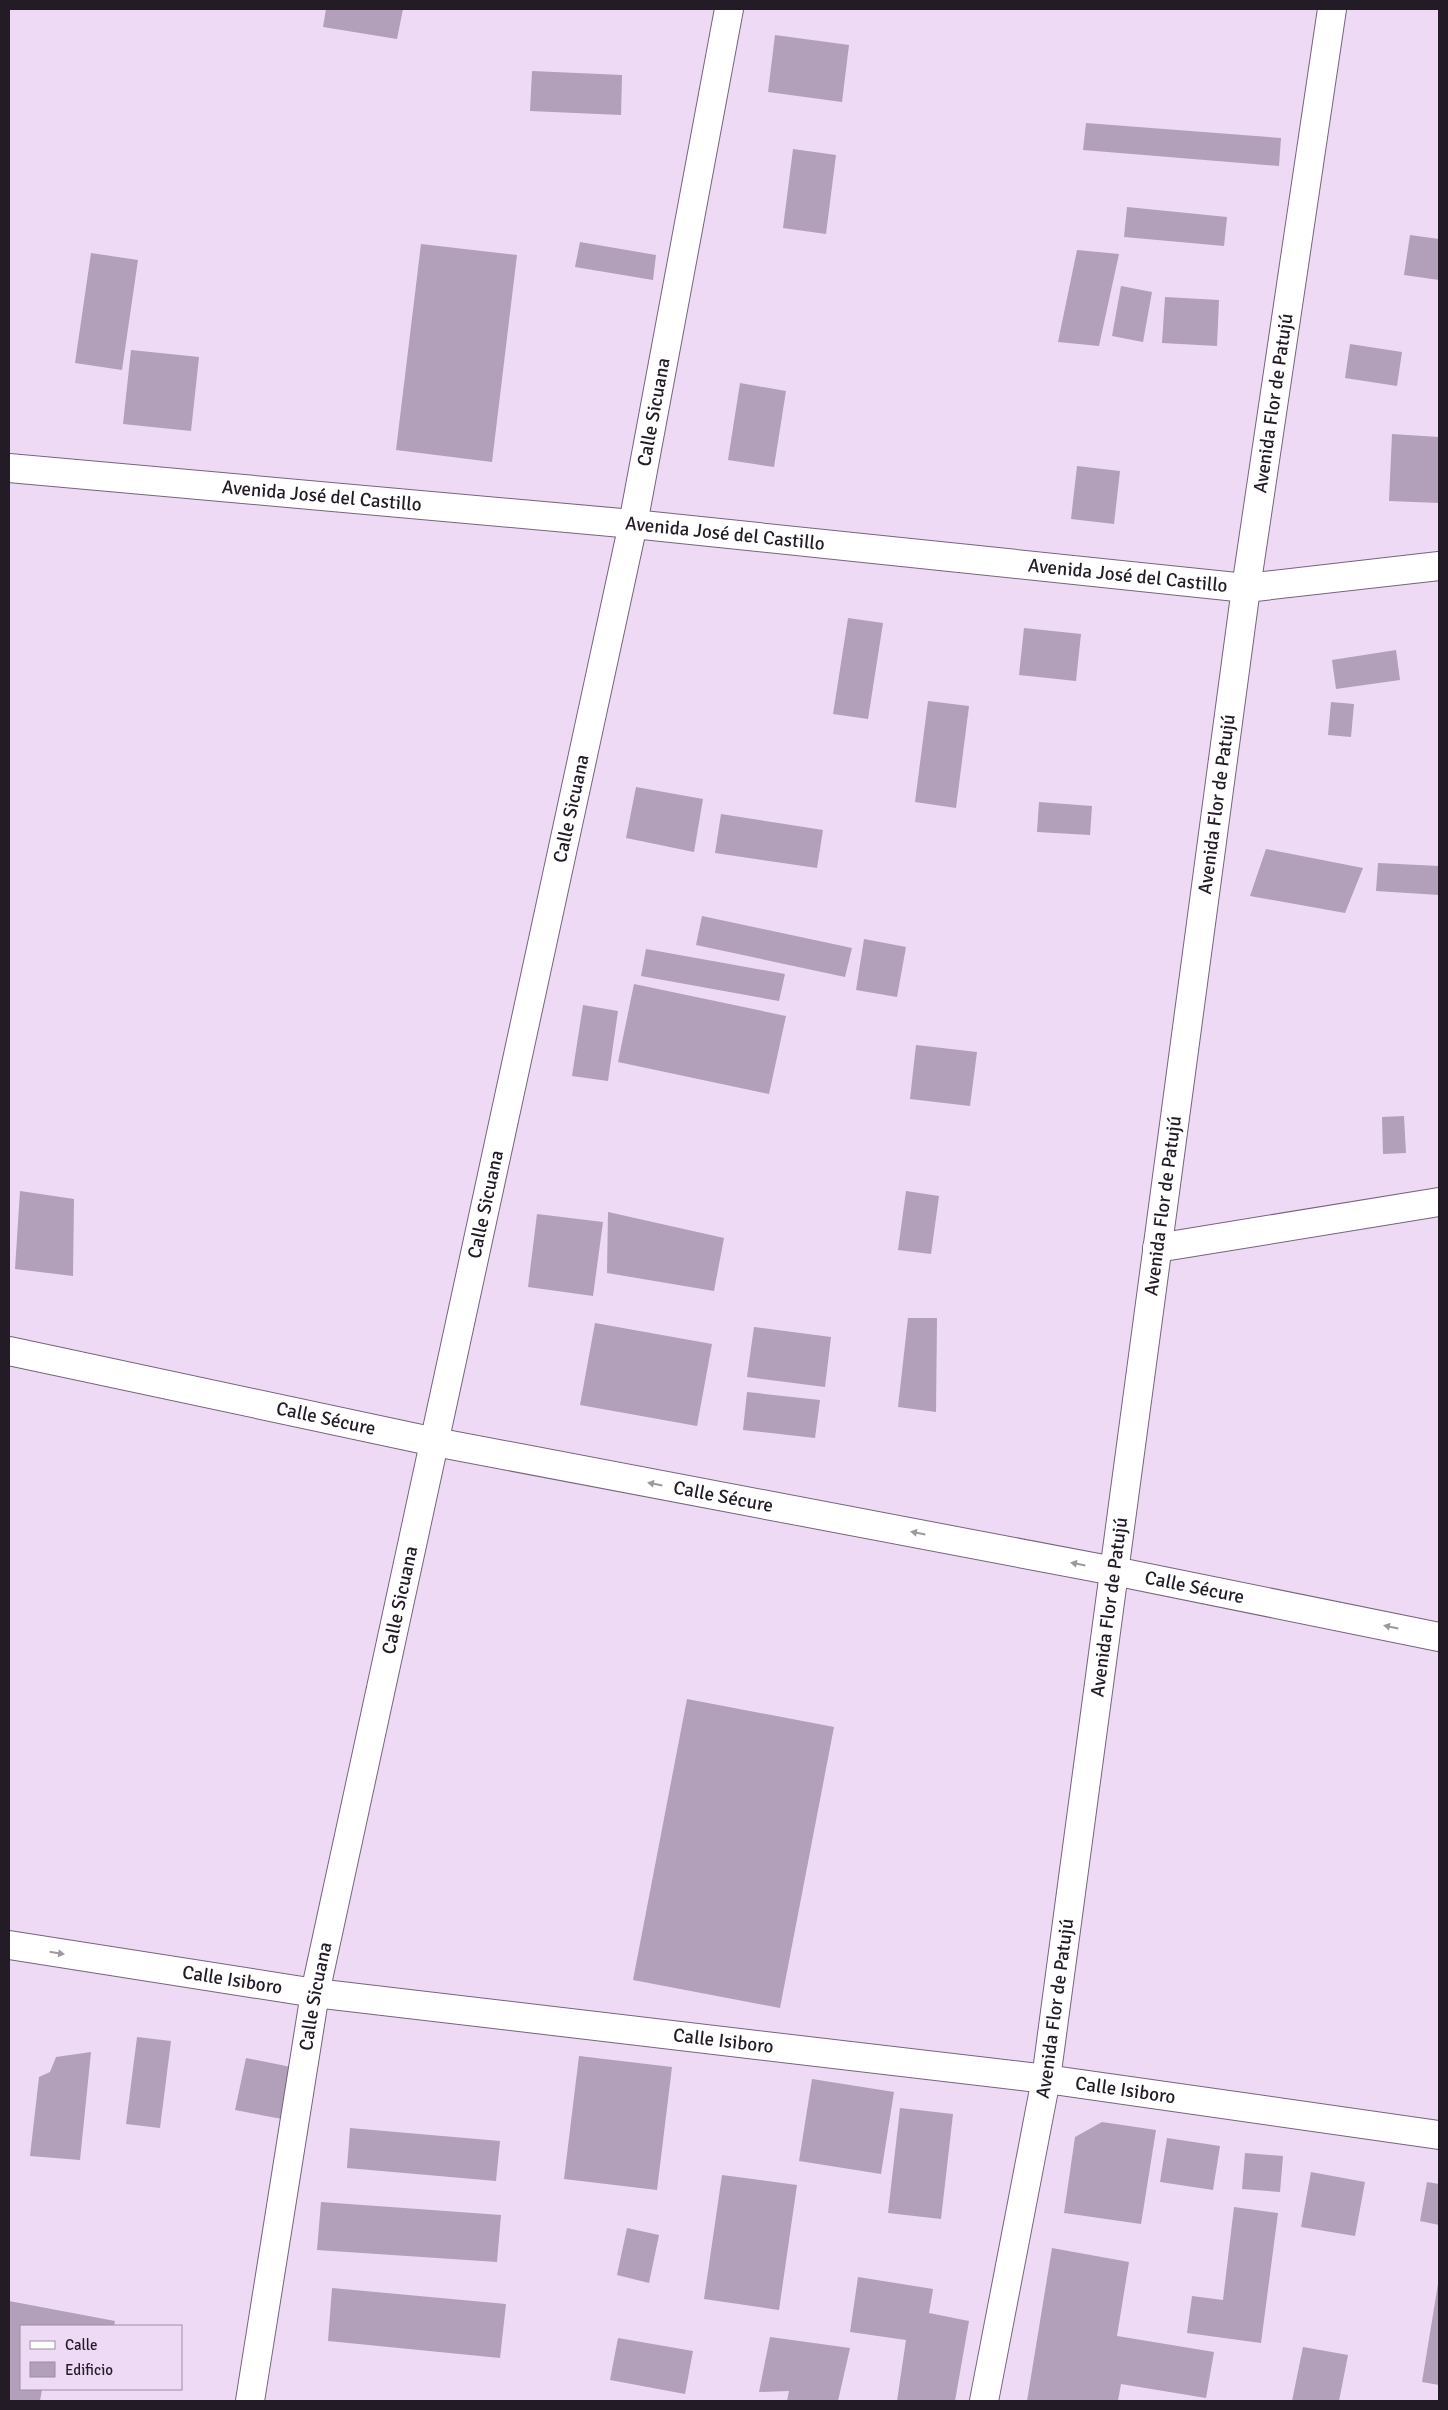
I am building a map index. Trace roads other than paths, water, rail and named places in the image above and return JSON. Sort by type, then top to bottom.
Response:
[{"type":"street","name":"Calle Sicuana","points":[[250,2401],[316,1993],[633,524],[729,9]]},
{"type":"street","name":"Avenida Flor de Patujú","points":[[984,2401],[1046,2079],[1246,588],[1332,9]]},
{"type":"street","name":"Avenida José del Castillo","points":[[9,468],[633,524],[1246,588],[1439,566]]},
{"type":"street","points":[[1157,1248],[1439,1202]]},
{"type":"street","name":"Calle Sécure","points":[[9,1351],[435,1442],[1114,1571],[1439,1637]]},
{"type":"street","name":"Calle Isiboro","points":[[9,1945],[316,1993],[1046,2079],[1439,2135]]}]
